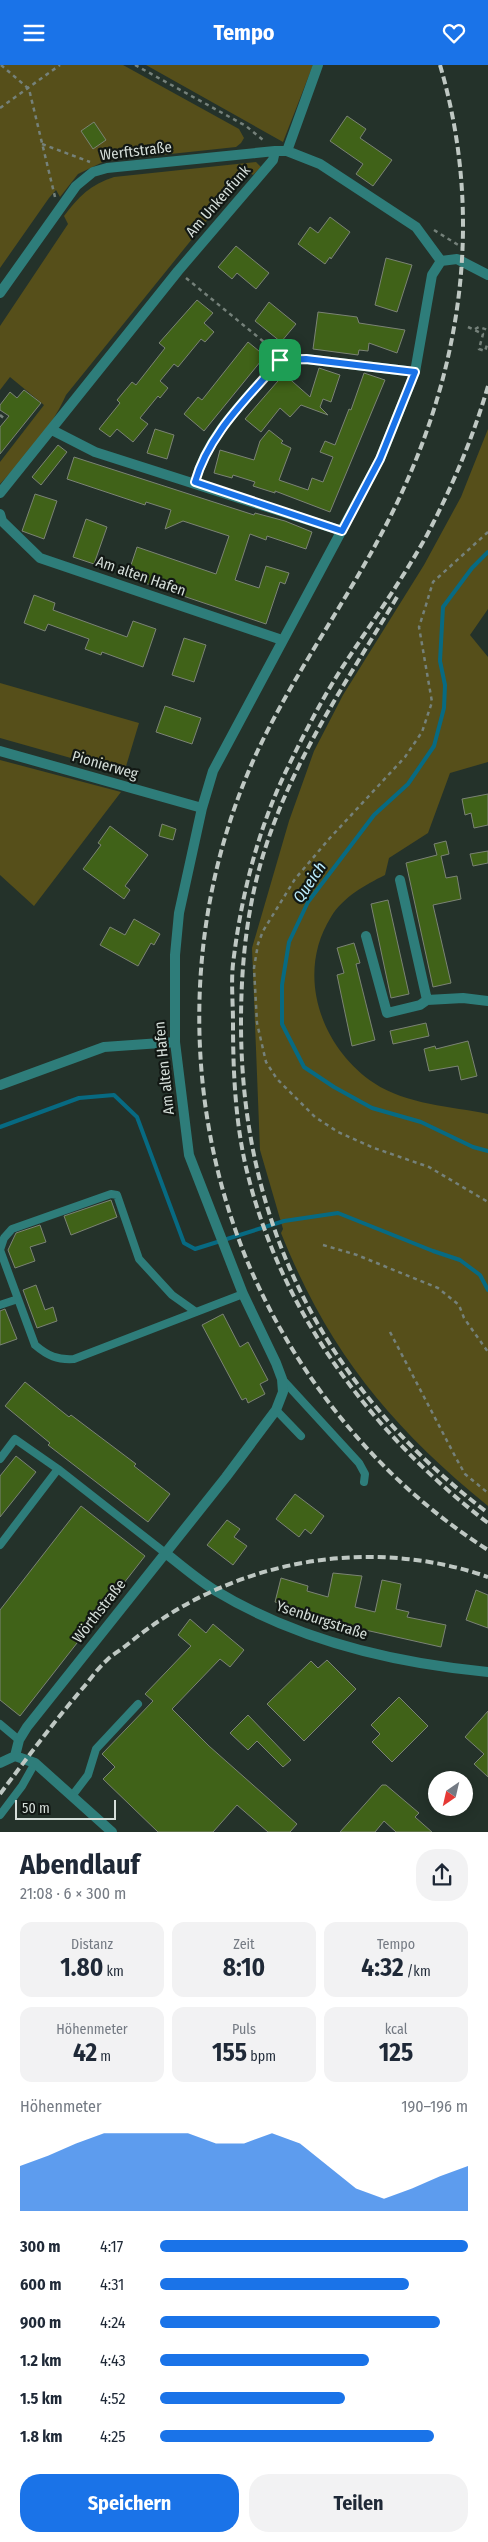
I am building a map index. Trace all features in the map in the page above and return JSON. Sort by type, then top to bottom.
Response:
[{"type":"street","points":[[287,151],[318,65]]},
{"type":"street","points":[[275,151],[287,151],[320,164],[416,227],[441,261]]},
{"type":"street","name":"Werftstraße","points":[[0,293],[83,178],[107,168],[275,151]]},
{"type":"street","name":"Am Unkenfunk","points":[[0,493],[178,271],[273,160],[275,151]]},
{"type":"street","points":[[441,261],[457,259],[488,275]]},
{"type":"street","points":[[52,430],[95,452],[195,482],[342,531],[380,459],[415,372],[432,275],[441,261]]},
{"type":"street","points":[[195,482],[203,457],[214,437],[280,360],[306,359],[415,372]]},
{"type":"street","name":"Am alten Hafen","points":[[1,518],[40,558],[282,640]]},
{"type":"street","name":"Am alten Hafen","points":[[282,1379],[243,1294],[189,1155],[175,1042],[175,955],[179,913],[202,808],[213,771],[342,531]]},
{"type":"street","name":"Pionierweg","points":[[0,751],[202,808]]},
{"type":"street","points":[[400,880],[427,1000]]},
{"type":"street","points":[[366,936],[387,1013],[420,1005],[427,1000],[463,998],[488,1001]]},
{"type":"street","points":[[0,1085],[104,1047],[175,1042]]},
{"type":"street","points":[[276,1410],[283,1392],[282,1379]]},
{"type":"street","name":"Wörthstraße","points":[[15,1756],[19,1740],[164,1553],[226,1477],[276,1410]]},
{"type":"street","name":"Ysenburgstraße","points":[[164,1553],[215,1590],[291,1629],[336,1643],[386,1655],[446,1668],[488,1672]]},
{"type":"street","points":[[0,1763],[15,1756],[35,1763],[112,1832]]},
{"type":"lane","points":[[196,1312],[172,1295],[139,1259],[117,1195],[110,1194],[12,1229],[2,1238],[0,1250],[35,1345],[46,1355],[60,1359],[74,1359],[243,1294]]},
{"type":"lane","points":[[0,1305],[18,1299]]},
{"type":"lane","points":[[282,1379],[359,1463],[365,1474],[364,1482]]},
{"type":"lane","points":[[276,1410],[301,1437]]},
{"type":"lane","points":[[0,1459],[15,1439],[58,1469],[164,1553]]},
{"type":"lane","points":[[0,1545],[58,1469]]},
{"type":"lane","points":[[72,1796],[88,1775],[96,1749],[138,1704]]},
{"type":"lane","points":[[0,1724],[19,1740]]},
{"type":"lane","points":[[0,1815],[22,1786],[35,1763]]},
{"type":"path","points":[[1,65],[29,89],[55,198],[62,205]]},
{"type":"path","points":[[0,108],[60,65]]},
{"type":"path","points":[[135,65],[246,126],[275,151]]},
{"type":"path","points":[[42,144],[107,168]]},
{"type":"path","points":[[416,227],[421,221],[471,253]]},
{"type":"path","points":[[178,271],[278,353],[280,360]]},
{"type":"path","points":[[468,327],[483,334],[479,349],[485,351],[488,342]]},
{"type":"path","points":[[475,329],[479,327],[488,330]]},
{"type":"path","points":[[0,421],[3,418]]},
{"type":"path","points":[[488,532],[433,582],[420,627],[422,655],[432,702],[422,732],[405,757],[328,839],[295,879],[258,944],[254,969],[257,1023],[266,1062],[277,1079],[314,1117],[338,1132],[374,1148],[428,1167],[488,1202]]},
{"type":"path","points":[[323,1245],[357,1255],[438,1288],[459,1305],[464,1319],[488,1353]]},
{"type":"path","points":[[390,1332],[418,1382],[445,1440],[465,1474],[488,1493]]},
{"type":"shaded area","points":[[0,65],[123,65],[239,129],[244,138],[236,147],[105,161],[78,174],[60,197],[56,190],[49,198],[0,268]]},
{"type":"shaded area","points":[[146,65],[313,65],[283,142]]},
{"type":"shaded area","points":[[256,162],[261,167],[253,175],[247,171],[66,395],[45,431],[0,484],[0,462],[44,405],[10,377],[0,390],[0,326],[68,224],[64,216],[69,209],[92,187],[114,177]]},
{"type":"shaded area","points":[[488,429],[488,609],[470,635],[488,657],[488,762],[450,773],[428,833],[389,858],[385,875],[355,892],[336,910],[320,939],[315,962],[315,985],[319,1008],[328,1030],[340,1050],[355,1068],[374,1083],[401,1096],[415,1100],[488,1114],[488,1506],[421,1446],[365,1384],[341,1350],[320,1314],[300,1276],[281,1233],[283,1229],[260,1150],[252,948],[289,821],[314,751],[343,695],[424,565],[461,497]]},
{"type":"shaded area","points":[[0,683],[139,723],[124,773],[0,738]]},
{"type":"shaded area","points":[[0,760],[121,792],[34,906],[0,875]]},
{"type":"building","points":[[347,116],[366,129],[360,138],[392,160],[373,186],[356,174],[363,164],[330,141]]},
{"type":"building","points":[[94,122],[106,140],[93,149],[81,131]]},
{"type":"building","points":[[330,217],[350,232],[331,259],[330,257],[325,264],[298,244],[310,227],[318,233]]},
{"type":"building","points":[[236,246],[269,273],[256,289],[237,273],[232,279],[218,267]]},
{"type":"building","points":[[386,258],[412,265],[397,312],[375,305]]},
{"type":"building","points":[[197,300],[213,313],[204,323],[214,332],[205,342],[201,339],[178,367],[174,364],[160,381],[168,388],[160,398],[158,396],[140,418],[148,424],[133,442],[117,429],[110,437],[99,429],[120,403],[117,400],[132,382],[136,385],[165,348],[159,343]]},
{"type":"building","points":[[269,302],[296,324],[281,342],[255,321]]},
{"type":"building","points":[[318,312],[357,317],[359,323],[405,330],[397,353],[369,343],[368,351],[359,350],[358,355],[313,349]]},
{"type":"building","points":[[248,342],[265,356],[204,431],[184,414],[198,397],[202,400]]},
{"type":"building","points":[[319,368],[340,375],[331,402],[323,399],[320,407],[328,415],[301,405],[290,417],[280,408],[261,432],[245,419],[284,374],[310,397]]},
{"type":"building","points":[[364,373],[385,380],[330,512],[275,491],[275,493],[253,486],[255,482],[233,475],[232,478],[214,473],[220,450],[254,460],[260,441],[269,430],[283,441],[281,443],[291,448],[279,480],[308,490],[312,478],[323,482],[333,457],[320,452],[325,441],[335,445],[349,409],[351,410]]},
{"type":"building","points":[[24,390],[41,403],[0,454],[0,427],[9,416],[0,410],[0,405],[10,392],[17,398]]},
{"type":"building","points":[[155,429],[174,435],[167,459],[147,453]]},
{"type":"building","points":[[58,445],[67,452],[41,485],[32,477]]},
{"type":"building","points":[[74,457],[254,515],[255,513],[285,521],[312,532],[306,549],[267,536],[266,540],[250,534],[235,580],[259,588],[266,566],[289,573],[285,584],[280,582],[266,624],[127,577],[137,547],[216,574],[229,536],[183,521],[165,529],[171,510],[146,502],[145,505],[67,479]]},
{"type":"building","points":[[35,494],[57,501],[44,539],[22,531]]},
{"type":"building","points":[[86,519],[107,527],[94,564],[73,557]]},
{"type":"building","points":[[34,595],[55,603],[53,610],[127,637],[133,621],[156,629],[143,667],[102,652],[101,655],[85,649],[89,639],[48,624],[45,631],[24,623]]},
{"type":"building","points":[[184,638],[206,645],[194,682],[172,675]]},
{"type":"building","points":[[165,706],[201,718],[192,744],[156,732]]},
{"type":"building","points":[[488,794],[488,825],[474,828],[471,813],[465,815],[462,799]]},
{"type":"building","points":[[162,824],[176,829],[173,840],[159,836]]},
{"type":"building","points":[[110,826],[148,855],[125,886],[130,890],[124,899],[83,869],[101,845],[98,843]]},
{"type":"building","points":[[446,841],[449,854],[441,856],[446,878],[457,876],[461,899],[433,905],[451,983],[433,987],[406,863],[437,855],[434,844]]},
{"type":"building","points":[[488,851],[488,863],[473,866],[470,854]]},
{"type":"building","points":[[388,900],[409,994],[391,998],[371,904]]},
{"type":"building","points":[[134,919],[160,934],[154,945],[151,943],[138,966],[100,945],[110,927],[125,935]]},
{"type":"building","points":[[354,943],[360,963],[356,964],[375,1040],[352,1046],[337,975],[344,973],[337,948]]},
{"type":"building","points":[[426,1023],[429,1036],[393,1044],[390,1031]]},
{"type":"building","points":[[468,1041],[477,1076],[461,1080],[458,1066],[429,1071],[424,1049],[435,1046],[436,1049]]},
{"type":"building","points":[[111,1200],[117,1217],[71,1235],[64,1216]]},
{"type":"building","points":[[40,1225],[46,1242],[30,1247],[35,1261],[15,1268],[8,1250],[16,1233]]},
{"type":"building","points":[[36,1285],[45,1310],[53,1307],[57,1321],[37,1328],[23,1290]]},
{"type":"building","points":[[5,1309],[17,1339],[0,1345],[0,1311]]},
{"type":"building","points":[[223,1314],[240,1347],[248,1342],[268,1380],[260,1384],[265,1394],[248,1403],[246,1398],[242,1400],[202,1325]]},
{"type":"building","points":[[25,1382],[69,1417],[71,1415],[136,1464],[134,1466],[170,1494],[148,1522],[48,1445],[50,1443],[5,1406]]},
{"type":"building","points":[[16,1456],[36,1472],[0,1517],[0,1476]]},
{"type":"building","points":[[295,1494],[324,1516],[311,1534],[305,1529],[299,1537],[276,1519]]},
{"type":"building","points":[[81,1506],[145,1556],[20,1716],[0,1700],[0,1610]]},
{"type":"building","points":[[227,1520],[240,1529],[234,1537],[247,1546],[233,1565],[207,1545]]},
{"type":"building","points":[[333,1573],[362,1576],[355,1607],[375,1612],[382,1580],[401,1584],[396,1609],[409,1612],[407,1617],[446,1625],[441,1647],[343,1625],[301,1611],[302,1609],[275,1602],[281,1578],[308,1586],[307,1591],[328,1597]]},
{"type":"building","points":[[476,1590],[488,1595],[488,1628],[466,1620]]},
{"type":"building","points":[[190,1619],[206,1633],[213,1624],[244,1650],[230,1667],[220,1659],[172,1709],[209,1746],[297,1824],[290,1832],[268,1832],[237,1805],[213,1832],[158,1832],[103,1779],[115,1767],[102,1754],[153,1701],[145,1694],[191,1646],[178,1635]]},
{"type":"building","points":[[327,1660],[356,1689],[304,1741],[267,1704],[311,1661],[318,1668]]},
{"type":"building","points":[[399,1697],[428,1726],[392,1762],[372,1742],[380,1734],[371,1725]]},
{"type":"building","points":[[488,1711],[488,1777],[474,1764],[484,1754],[465,1737]]},
{"type":"building","points":[[248,1715],[291,1760],[283,1767],[257,1741],[248,1750],[230,1733]]},
{"type":"building","points":[[382,1785],[386,1785],[419,1813],[415,1817],[432,1832],[396,1832],[384,1821],[375,1832],[340,1832]]},
{"type":"waterway","name":"Queich","points":[[488,552],[472,568],[443,607],[440,661],[445,685],[444,708],[434,746],[408,784],[374,815],[308,902],[289,942],[282,985],[282,1024],[304,1067],[334,1087],[372,1108],[421,1122],[473,1147],[488,1151]]},
{"type":"waterway","name":"Queich","points":[[0,1127],[79,1098],[114,1095],[137,1117],[184,1243],[195,1249],[284,1221],[338,1213],[460,1260],[480,1275],[488,1290]]},
{"type":"railway","points":[[440,65],[454,127],[462,188],[463,249],[457,309],[445,369],[428,428],[405,486],[377,542],[271,723],[233,812],[215,875],[204,940],[199,1005],[202,1071],[210,1136],[226,1200],[248,1263],[268,1306],[291,1347],[317,1387],[346,1425],[412,1493],[449,1523],[488,1550]]},
{"type":"railway","points":[[488,386],[461,462],[427,535],[396,587],[326,694],[277,790],[252,863],[246,888],[236,939],[232,986],[234,1075],[242,1146],[260,1217],[280,1268],[305,1317],[335,1364],[368,1408],[405,1449],[445,1488],[488,1523]]},
{"type":"railway","points":[[397,597],[307,750],[291,782],[265,849],[249,913],[242,979],[241,1023],[245,1097],[257,1168],[276,1235],[304,1298],[339,1357],[381,1413],[431,1465],[488,1513]]},
{"type":"railway","points":[[0,1794],[103,1663],[167,1616],[209,1593],[253,1575],[299,1564],[346,1558],[394,1558],[441,1564],[488,1577]]},
{"type":"route","points":[[292,358],[306,359],[415,372],[380,459],[342,531],[195,482],[203,457],[214,437],[280,360],[292,358]]}]
